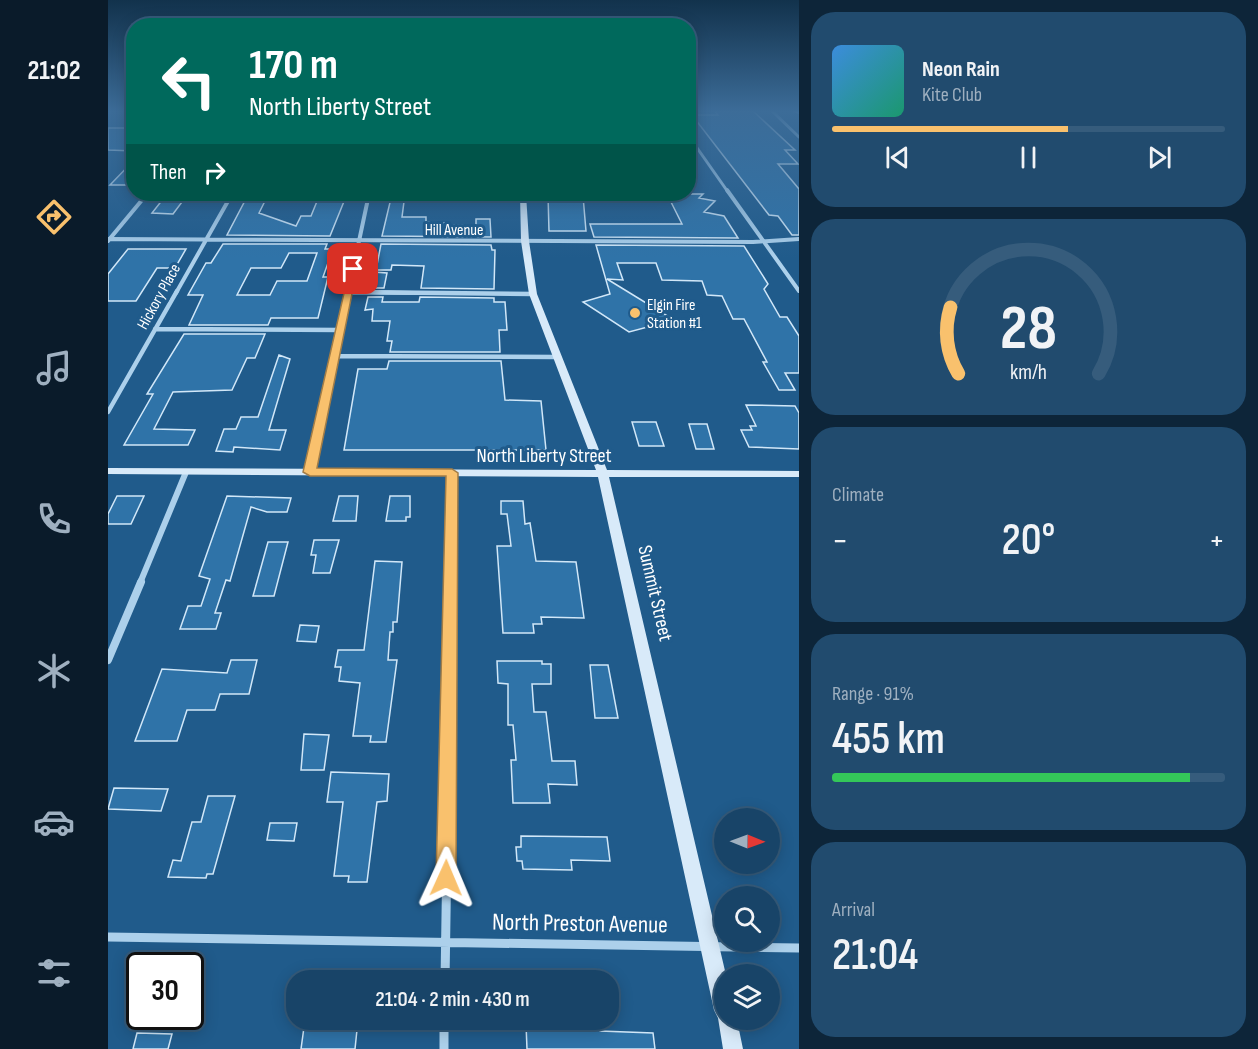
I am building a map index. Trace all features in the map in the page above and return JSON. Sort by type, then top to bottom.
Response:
[{"type":"main road","name":"Summit Street","points":[[523,201],[525,241],[533,294],[603,473],[715,964]]},
{"type":"main road","name":"North Liberty Street","points":[[108,471],[799,474]]},
{"type":"main road","points":[[729,1030],[733,1049]]},
{"type":"street","points":[[706,160],[799,291]]},
{"type":"street","points":[[109,240],[141,201]]},
{"type":"street","name":"Hickory Place","points":[[108,412],[228,201]]},
{"type":"street","points":[[310,472],[368,201]]},
{"type":"street","name":"Hill Avenue","points":[[109,240],[763,241],[799,239]]},
{"type":"street","points":[[348,292],[533,294]]},
{"type":"street","points":[[154,329],[340,330]]},
{"type":"street","points":[[334,356],[557,357]]},
{"type":"street","points":[[108,660],[186,472]]},
{"type":"street","points":[[445,970],[452,473]]},
{"type":"street","name":"North Preston Avenue","points":[[108,937],[799,948]]},
{"type":"street","points":[[444,1030],[444,1049]]},
{"type":"building","points":[[727,160],[794,160],[798,164],[778,164],[799,189],[799,235],[792,235],[778,216],[769,215]]},
{"type":"building","points":[[126,168],[126,185],[110,185]]},
{"type":"building","points":[[696,194],[703,194],[699,198],[715,201],[704,212],[724,216],[738,238],[594,237],[590,224],[682,224],[670,201],[696,201]]},
{"type":"building","points":[[161,201],[183,201],[173,214],[152,213]]},
{"type":"building","points":[[245,201],[265,201],[259,213],[296,226],[301,216],[311,216],[317,201],[344,201],[330,236],[227,235]]},
{"type":"building","points":[[390,201],[404,201],[402,217],[426,217],[426,222],[476,226],[476,219],[490,219],[491,237],[382,236]]},
{"type":"building","points":[[548,201],[583,201],[586,231],[549,231]]},
{"type":"building","points":[[223,244],[327,244],[325,249],[333,249],[323,277],[328,277],[318,318],[271,318],[268,325],[189,325],[203,295],[188,295],[206,263],[211,263]],"holes":[[[289,253],[317,253],[307,281],[277,281],[270,295],[237,295],[251,268],[281,268]]]},
{"type":"building","points":[[381,244],[491,245],[492,250],[495,250],[494,289],[421,288],[424,266],[392,265],[391,270],[376,270]]},
{"type":"building","points":[[596,245],[744,246],[768,284],[764,289],[780,317],[787,317],[799,336],[799,373],[785,373],[795,390],[779,390],[763,362],[767,362],[744,319],[733,319],[722,296],[707,295],[702,281],[662,280],[656,263],[617,263],[623,280],[607,279],[674,320],[629,332],[583,302],[610,294]]},
{"type":"building","points":[[128,249],[186,249],[175,268],[157,268],[136,301],[108,301],[108,274]]},
{"type":"building","points":[[373,272],[387,273],[384,288],[370,288]]},
{"type":"building","points":[[368,297],[383,297],[382,302],[419,302],[420,297],[494,298],[494,302],[505,302],[507,330],[499,330],[500,352],[390,352],[392,341],[387,341],[390,321],[372,321],[373,309],[365,310]]},
{"type":"building","points":[[184,334],[265,334],[255,358],[247,358],[232,390],[173,392],[154,429],[195,430],[188,445],[124,445],[153,394],[147,394]]},
{"type":"building","points":[[279,355],[290,359],[269,430],[286,430],[280,450],[234,447],[233,452],[216,451],[224,429],[236,429],[241,417],[258,417]]},
{"type":"building","points":[[389,361],[501,361],[505,400],[541,401],[546,450],[344,450],[358,369],[387,369]]},
{"type":"building","points":[[746,405],[795,406],[799,413],[799,449],[749,447],[741,430],[752,430],[750,426],[756,426]]},
{"type":"building","points":[[632,422],[656,422],[664,446],[639,446]]},
{"type":"building","points":[[689,424],[707,424],[714,449],[696,449]]},
{"type":"building","points":[[117,496],[144,496],[131,524],[108,524],[108,514]]},
{"type":"building","points":[[227,496],[291,498],[287,512],[267,512],[251,507],[230,581],[226,580],[215,613],[221,613],[216,629],[180,629],[188,606],[201,606],[210,579],[199,576]]},
{"type":"building","points":[[339,496],[358,496],[356,521],[333,521]]},
{"type":"building","points":[[390,496],[410,496],[410,517],[406,517],[406,521],[386,521]]},
{"type":"building","points":[[501,501],[523,501],[525,524],[530,523],[536,561],[576,562],[584,618],[541,617],[542,624],[533,624],[534,633],[503,633],[497,546],[511,546],[507,514],[501,514]]},
{"type":"building","points":[[314,540],[339,540],[330,573],[313,573],[316,555],[311,555]]},
{"type":"building","points":[[268,542],[288,542],[274,596],[253,596]]},
{"type":"building","points":[[375,561],[402,562],[397,622],[393,622],[393,632],[390,632],[388,660],[397,660],[386,742],[370,742],[371,736],[353,736],[360,683],[339,681],[341,667],[335,667],[338,650],[364,650]]},
{"type":"building","points":[[300,625],[319,626],[316,642],[297,641]]},
{"type":"building","points":[[231,660],[257,660],[249,694],[220,694],[215,710],[187,710],[177,741],[135,741],[162,669],[227,673]]},
{"type":"building","points":[[497,661],[542,661],[542,664],[551,664],[551,684],[532,684],[534,712],[546,712],[552,761],[575,761],[577,785],[548,784],[550,803],[513,803],[511,760],[516,760],[513,725],[508,725],[508,684],[498,683]]},
{"type":"building","points":[[590,665],[608,665],[618,718],[595,718]]},
{"type":"building","points":[[304,734],[329,735],[324,770],[301,770]]},
{"type":"building","points":[[331,772],[389,774],[387,801],[377,802],[367,882],[348,882],[349,876],[334,876],[343,802],[327,802]]},
{"type":"building","points":[[114,788],[168,789],[161,811],[108,809]]},
{"type":"building","points":[[208,796],[235,796],[213,874],[207,874],[206,878],[168,877],[173,860],[181,861],[192,822],[201,822]]},
{"type":"building","points":[[270,823],[297,823],[294,841],[267,840]]},
{"type":"building","points":[[521,836],[607,837],[610,861],[571,860],[572,870],[523,869],[522,861],[517,861],[516,847],[521,847]]},
{"type":"building","points":[[304,1030],[357,1030],[355,1049],[301,1049]]},
{"type":"building","points":[[526,1030],[653,1033],[655,1049],[527,1049]]},
{"type":"building","points":[[137,1033],[172,1034],[168,1049],[133,1049]]},
{"type":"place","name":"Elgin Fire Station #1","points":[[635,313]]},
{"type":"route","points":[[353,269],[310,472],[452,473],[446,878]]}]
